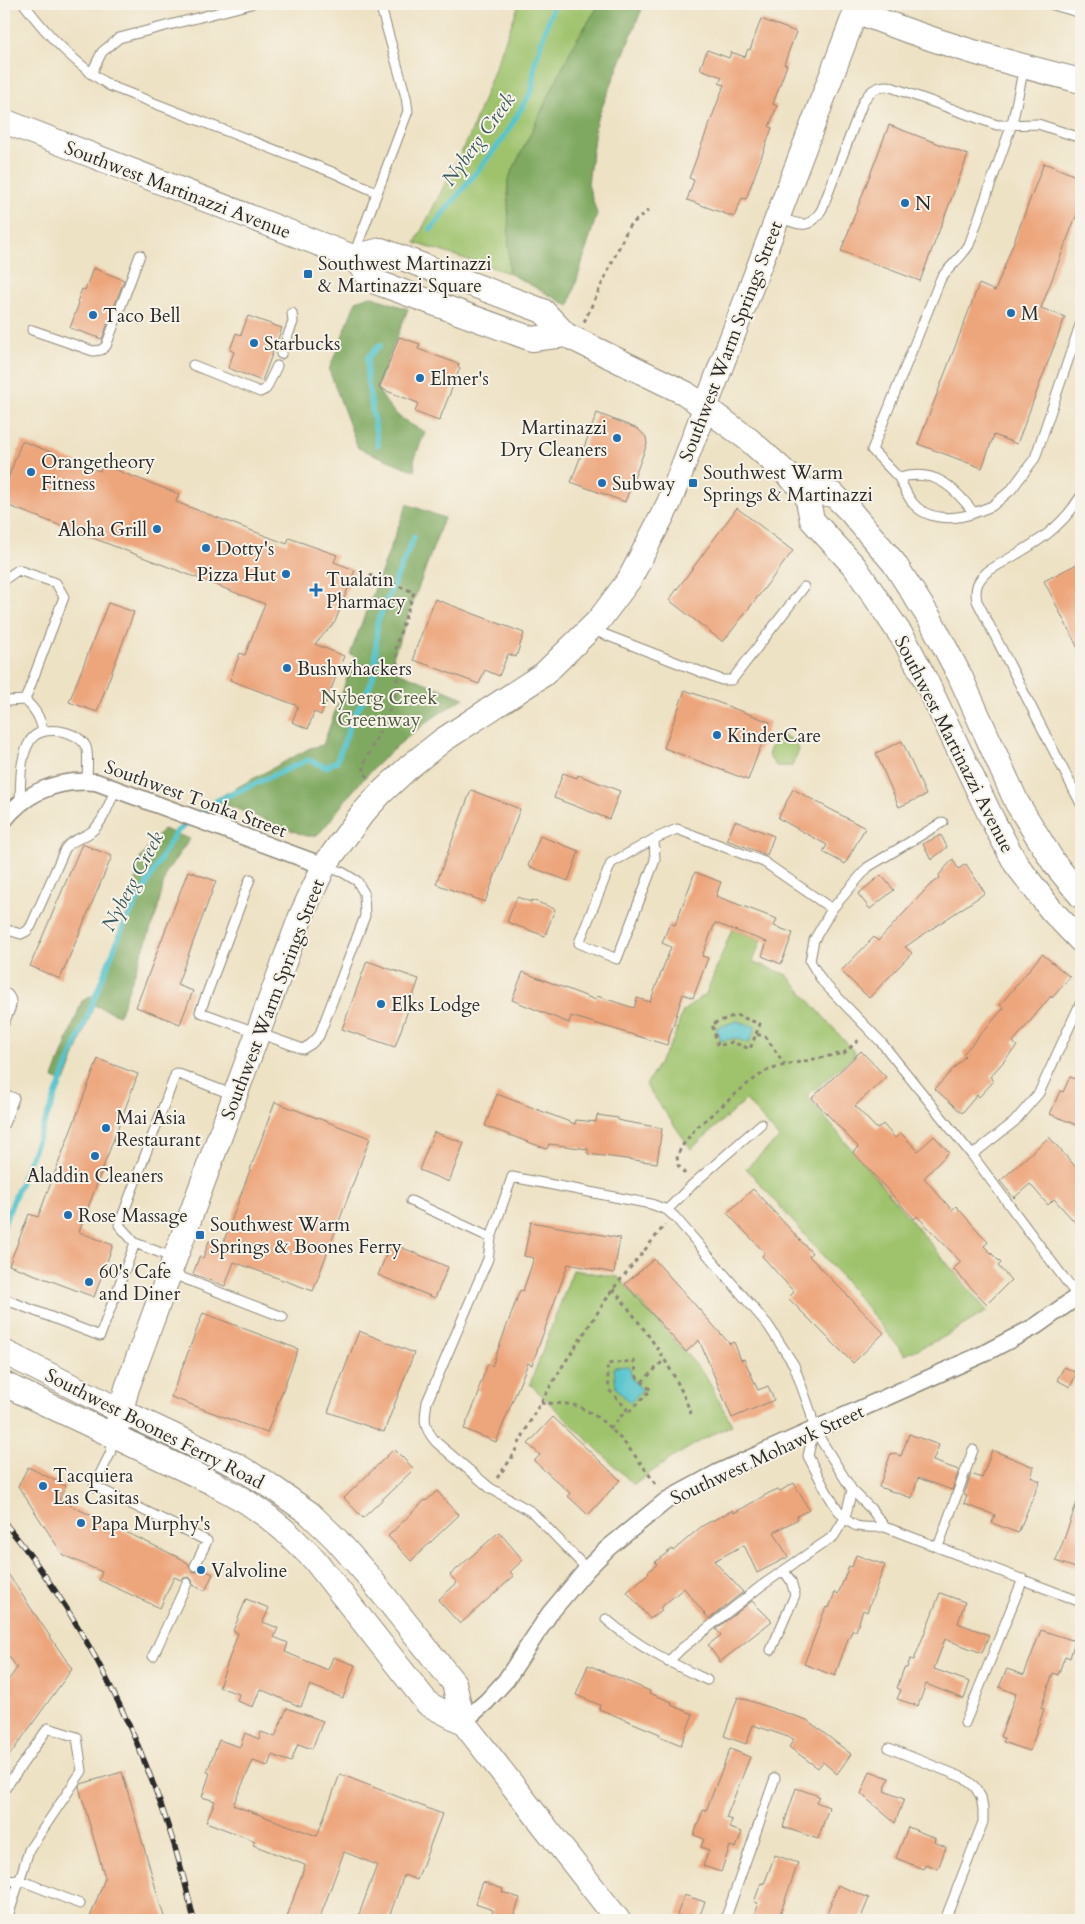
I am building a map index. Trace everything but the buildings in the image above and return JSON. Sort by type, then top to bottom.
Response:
[{"type":"street","points":[[857,8],[929,38],[1024,67],[1081,81]]},
{"type":"street","name":"Southwest Warm Springs Street","points":[[114,1437],[127,1388],[301,916],[324,866],[346,834],[381,793],[409,767],[443,740],[544,674],[591,629],[614,602],[629,580],[669,503],[857,8]]},
{"type":"street","name":"Southwest Martinazzi Avenue","points":[[4,121],[353,257],[372,280],[532,339],[571,337]]},
{"type":"street","points":[[353,257],[382,250],[543,311],[571,337],[685,393],[748,439],[806,491]]},
{"type":"street","name":"Southwest Martinazzi Avenue","points":[[1081,896],[1054,862],[1017,803],[960,676],[930,619],[912,590],[873,537],[834,495],[806,491],[812,520],[855,568],[909,648],[992,821],[1016,864],[1052,911],[1081,941]]},
{"type":"street","name":"Southwest Tonka Street","points":[[4,820],[20,802],[39,790],[60,784],[87,781],[116,788],[324,866]]},
{"type":"street","name":"Southwest Mohawk Street","points":[[463,1722],[487,1701],[506,1680],[550,1613],[587,1569],[608,1548],[667,1500],[717,1473],[1010,1342],[1080,1295]]},
{"type":"street","name":"Southwest Boones Ferry Road","points":[[4,1352],[121,1411],[236,1465],[270,1485],[322,1526],[370,1578],[454,1683],[463,1722]]},
{"type":"street","name":"Southwest Boones Ferry Road","points":[[4,1384],[211,1482],[247,1502],[285,1531],[314,1559],[428,1704],[463,1722],[618,1920]]},
{"type":"lane","points":[[24,4],[38,23],[91,74],[110,86],[332,172],[376,192]]},
{"type":"lane","points":[[91,74],[102,52],[119,38],[251,4]]},
{"type":"lane","points":[[353,257],[408,110],[380,4]]},
{"type":"lane","points":[[1050,4],[1081,13]]},
{"type":"lane","points":[[1024,67],[1012,124],[969,245],[942,278],[872,450],[899,478],[912,502],[920,510],[950,519],[992,506],[1012,490],[1034,458],[1081,322]]},
{"type":"lane","points":[[778,217],[802,224],[811,224],[816,219],[822,209],[862,102],[875,88],[888,86],[997,124],[1038,124],[1081,138]]},
{"type":"lane","points":[[32,330],[93,351],[101,350],[106,346],[140,255]]},
{"type":"lane","points":[[281,354],[293,322],[292,313]]},
{"type":"lane","points":[[193,365],[260,392],[266,389],[277,366]]},
{"type":"lane","points":[[899,478],[908,475],[927,476],[941,481],[959,492],[974,513]]},
{"type":"lane","points":[[1081,496],[1065,518],[1048,535],[988,571],[980,578],[975,592],[977,601],[1081,804]]},
{"type":"lane","points":[[4,582],[5,579],[18,570],[56,583],[64,597],[25,700]]},
{"type":"lane","points":[[591,629],[722,680],[732,680],[804,587]]},
{"type":"lane","points":[[4,699],[8,701],[25,700],[39,715],[43,730]]},
{"type":"lane","points":[[20,802],[24,756],[30,740],[37,732],[43,730],[59,731],[81,740],[87,747],[87,781]]},
{"type":"lane","points":[[4,929],[21,934],[31,926],[65,849],[70,842],[84,836],[95,828],[101,820],[116,788]]},
{"type":"lane","points":[[944,822],[868,867],[832,909],[814,940],[810,961],[822,981],[870,1030],[972,1155],[1080,1295]]},
{"type":"lane","points":[[654,839],[656,860],[617,959],[579,943],[611,863],[654,839],[677,829],[764,862],[832,909]]},
{"type":"lane","points":[[250,879],[200,1012],[303,1049],[319,1036],[365,916],[364,893],[357,881],[342,872],[324,866]]},
{"type":"lane","points":[[4,1023],[12,1004],[6,994]]},
{"type":"lane","points":[[972,1155],[1014,1122],[1039,1093],[1080,1004]]},
{"type":"lane","points":[[235,1095],[176,1073],[120,1225],[135,1243],[172,1266],[283,1317]]},
{"type":"lane","points":[[4,1094],[14,1098],[4,1124]]},
{"type":"lane","points":[[667,1210],[761,1124]]},
{"type":"lane","points":[[587,1569],[532,1512],[490,1488],[436,1442],[428,1433],[424,1419],[427,1402],[488,1260],[491,1238],[512,1177],[651,1204],[667,1210],[675,1217],[768,1325],[794,1364],[811,1413],[814,1430],[852,1490],[871,1509],[885,1527]]},
{"type":"lane","points":[[411,1201],[491,1238]]},
{"type":"lane","points":[[4,1299],[100,1336],[135,1243]]},
{"type":"lane","points":[[814,1430],[808,1456],[830,1496],[845,1518],[857,1526],[885,1527],[1081,1602]]},
{"type":"lane","points":[[114,1437],[110,1454],[94,1486],[206,1541],[195,1566]]},
{"type":"lane","points":[[938,1547],[973,1450]]},
{"type":"lane","points":[[668,1662],[681,1649],[761,1586],[834,1536],[845,1518],[852,1490]]},
{"type":"lane","points":[[771,1650],[795,1595],[791,1581],[784,1571]]},
{"type":"lane","points":[[965,1723],[1022,1579]]},
{"type":"lane","points":[[153,1656],[187,1583]]},
{"type":"lane","points":[[606,1619],[628,1638],[668,1662],[707,1680]]},
{"type":"lane","points":[[4,1790],[48,1728],[77,1737],[82,1771],[29,1850],[7,1920]]},
{"type":"lane","points":[[889,1748],[964,1778],[975,1787],[981,1797],[984,1808],[982,1822],[945,1920]]},
{"type":"lane","points":[[725,1920],[775,1778]]},
{"type":"lane","points":[[4,1881],[20,1880],[80,1904]]},
{"type":"path","points":[[571,337],[629,226],[649,210]]},
{"type":"path","points":[[369,575],[414,592],[396,645],[397,681],[395,696],[364,764],[364,772],[381,793]]},
{"type":"path","points":[[736,1015],[760,1024],[756,1034],[750,1049],[732,1042],[718,1046],[712,1024],[736,1015]]},
{"type":"path","points":[[694,1184],[678,1165],[677,1156],[696,1128],[746,1085],[766,1071],[844,1053],[870,1030]]},
{"type":"path","points":[[756,1034],[766,1038],[785,1066]]},
{"type":"path","points":[[490,1488],[510,1459],[540,1403],[613,1290],[661,1228],[675,1217]]},
{"type":"path","points":[[613,1290],[645,1330],[664,1360],[683,1391],[691,1414]]},
{"type":"path","points":[[642,1382],[664,1360]]},
{"type":"path","points":[[610,1429],[628,1409],[630,1411],[651,1390],[637,1378],[634,1361],[607,1364],[609,1390],[628,1409]]},
{"type":"path","points":[[540,1403],[578,1406],[596,1417],[610,1429],[639,1462],[667,1500]]},
{"type":"green space","points":[[519,4],[600,4],[575,42],[508,180],[509,273],[415,243],[470,135]]},
{"type":"green space","points":[[600,4],[644,4],[596,122],[588,184],[597,214],[569,306],[509,273],[508,180],[575,42]]},
{"type":"green space","points":[[370,296],[408,309],[377,388],[387,404],[397,414],[408,423],[425,432],[414,460],[415,471],[358,448],[329,370],[356,301]]},
{"type":"green space","name":"Nyberg Creek Greenway","points":[[407,504],[444,518],[393,657],[398,672],[464,698],[433,718],[390,752],[364,778],[315,836],[306,836],[214,800],[310,748],[323,745],[355,656],[350,654]]},
{"type":"green space","points":[[784,736],[793,740],[799,750],[792,766],[776,766],[768,755],[773,741]]},
{"type":"green space","points":[[163,829],[190,839],[166,872],[157,912],[119,1015],[94,1005],[65,1082],[53,1078],[82,1001],[96,994],[131,903],[140,859]]},
{"type":"green space","points":[[732,929],[761,940],[753,962],[787,975],[856,1054],[807,1096],[987,1311],[944,1337],[905,1355],[839,1274],[746,1168],[779,1138],[746,1100],[691,1149],[646,1085],[673,1040],[683,1011],[706,994]]},
{"type":"green space","points":[[573,1270],[618,1277],[705,1375],[732,1425],[681,1452],[634,1485],[530,1384]]},
{"type":"water","points":[[737,1021],[756,1027],[749,1043],[735,1038],[721,1041],[716,1028]]},
{"type":"water","points":[[629,1366],[632,1379],[642,1390],[630,1403],[616,1388],[614,1367]]},
{"type":"waterway","name":"Nyberg Creek","points":[[431,229],[502,140],[532,91],[535,62],[554,4]]},
{"type":"waterway","name":"Nyberg Creek","points":[[378,445],[367,377],[368,357],[380,345]]},
{"type":"waterway","name":"Nyberg Creek","points":[[4,1224],[123,927],[175,833],[216,801],[308,760],[326,767],[337,761],[353,718],[367,693],[375,671],[377,623],[414,537]]},
{"type":"railway","points":[[4,1522],[37,1565],[68,1611],[96,1659],[122,1710],[145,1762],[164,1814],[181,1867],[194,1920]]},
{"type":"place","name":"N","points":[[905,203]]},
{"type":"place","name":"Southwest Martinazzi & Martinazzi Square","points":[[308,274]]},
{"type":"place","name":"M","points":[[1011,313]]},
{"type":"place","name":"Taco Bell","points":[[93,315]]},
{"type":"place","name":"Starbucks","points":[[254,343]]},
{"type":"place","name":"Elmer's","points":[[420,378]]},
{"type":"place","name":"Martinazzi Dry Cleaners","points":[[617,438]]},
{"type":"place","name":"Orangetheory Fitness","points":[[31,472]]},
{"type":"place","name":"Subway","points":[[602,483]]},
{"type":"place","name":"Southwest Warm Springs & Martinazzi","points":[[693,483]]},
{"type":"place","name":"Aloha Grill","points":[[157,529]]},
{"type":"place","name":"Dotty's","points":[[206,548]]},
{"type":"place","name":"Pizza Hut","points":[[286,574]]},
{"type":"place","name":"Tualatin Pharmacy","points":[[316,590]]},
{"type":"place","name":"Bushwhackers","points":[[287,668]]},
{"type":"place","name":"KinderCare","points":[[717,735]]},
{"type":"place","name":"Elks Lodge","points":[[381,1004]]},
{"type":"place","name":"Mai Asia Restaurant","points":[[106,1128]]},
{"type":"place","name":"Aladdin Cleaners","points":[[95,1156]]},
{"type":"place","name":"Rose Massage","points":[[68,1215]]},
{"type":"place","name":"Southwest Warm Springs & Boones Ferry","points":[[200,1235]]},
{"type":"place","name":"60's Cafe and Diner","points":[[89,1282]]},
{"type":"place","name":"Tacquiera Las Casitas","points":[[43,1486]]},
{"type":"place","name":"Papa Murphy's","points":[[81,1523]]},
{"type":"place","name":"Valvoline","points":[[201,1570]]}]
